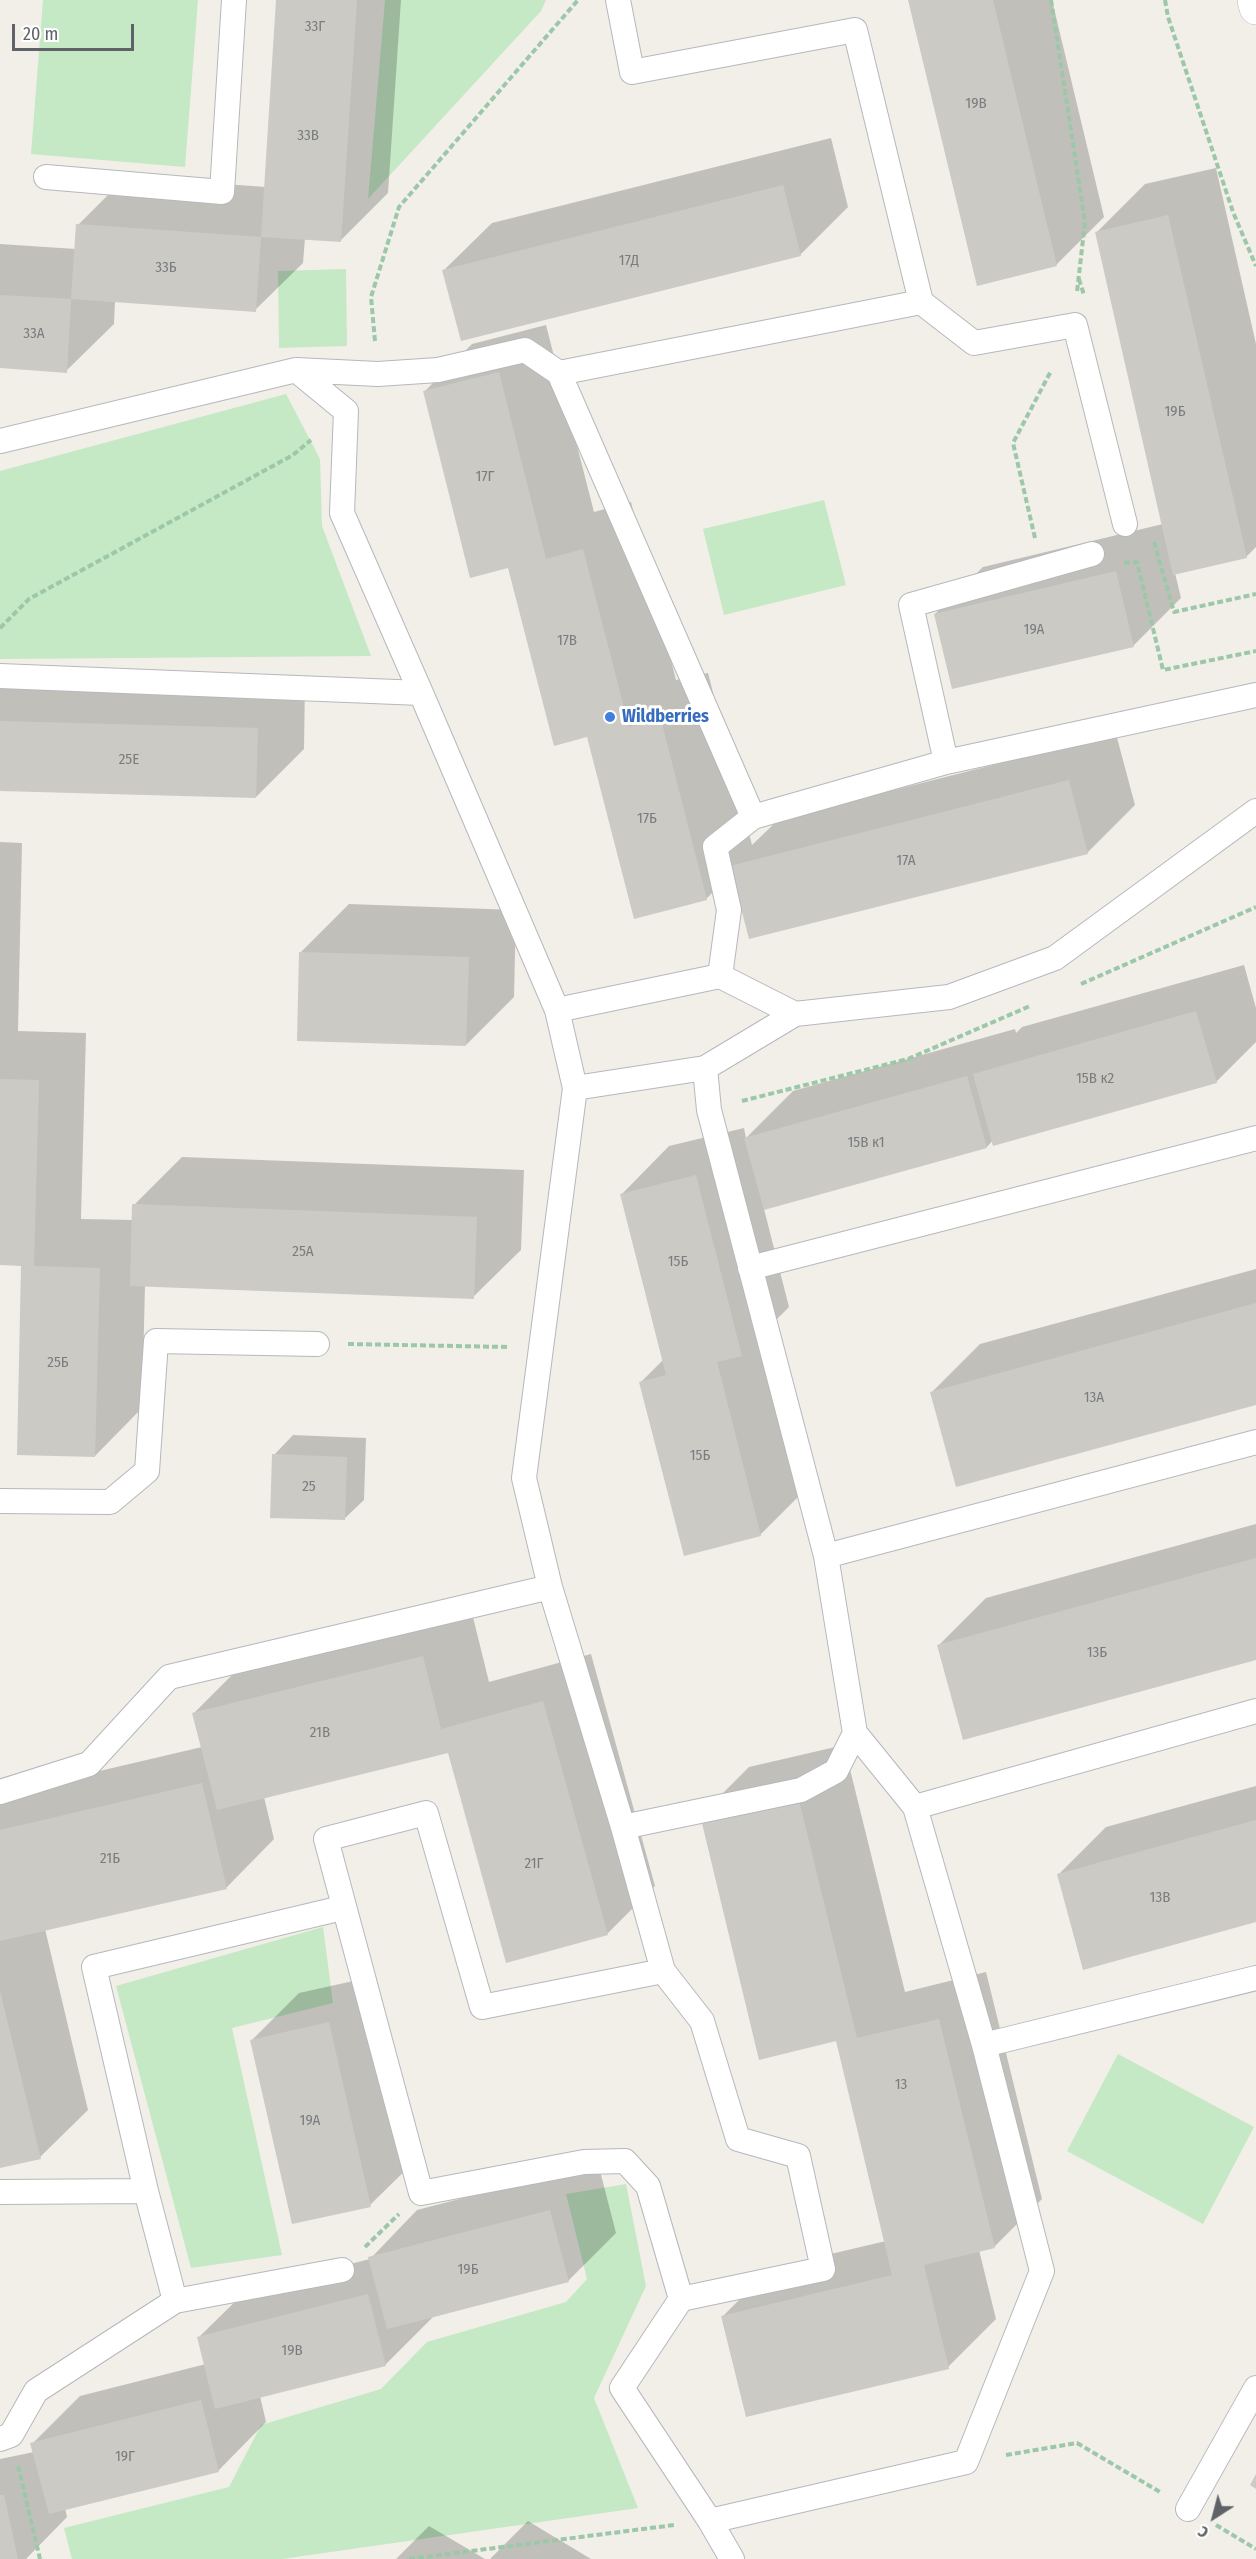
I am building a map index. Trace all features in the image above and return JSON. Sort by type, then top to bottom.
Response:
[{"type":"street","points":[[1254,0],[1256,8]]},
{"type":"lane","points":[[46,177],[222,192],[234,0]]},
{"type":"lane","points":[[618,0],[632,72],[855,30],[921,302],[974,343],[1075,325],[1125,524]]},
{"type":"lane","points":[[559,374],[921,302]]},
{"type":"lane","points":[[0,441],[296,370],[378,374],[438,370],[525,350],[559,374],[753,817]]},
{"type":"lane","points":[[296,370],[346,411],[342,513],[557,1010],[575,1088],[524,1478],[550,1587],[623,1827],[663,1971],[702,2021],[738,2139],[798,2156],[823,2269],[681,2299],[622,2388],[710,2521],[732,2559]]},
{"type":"lane","points":[[946,762],[911,605],[1092,554]]},
{"type":"lane","points":[[0,676],[421,693]]},
{"type":"lane","points":[[720,976],[729,910],[716,847],[753,817],[946,762],[1256,694]]},
{"type":"lane","points":[[575,1088],[705,1068],[795,1014],[949,997],[1054,958],[1256,811]]},
{"type":"lane","points":[[557,1010],[720,976],[795,1014]]},
{"type":"lane","points":[[705,1068],[709,1110],[826,1556],[855,1733],[915,1807],[984,2044],[1042,2271],[966,2462],[710,2521]]},
{"type":"lane","points":[[750,1268],[1256,1138]]},
{"type":"lane","points":[[0,1501],[110,1502],[147,1471],[156,1341],[317,1344]]},
{"type":"lane","points":[[826,1556],[1256,1442]]},
{"type":"lane","points":[[0,1792],[89,1764],[169,1677],[550,1587]]},
{"type":"lane","points":[[915,1807],[1256,1711]]},
{"type":"lane","points":[[623,1827],[801,1790],[836,1771],[855,1733]]},
{"type":"lane","points":[[663,1971],[482,2007],[426,1813],[326,1839],[342,1908],[421,2193],[584,2162],[625,2162],[648,2186],[681,2299]]},
{"type":"lane","points":[[175,2301],[146,2192],[94,1967],[342,1908]]},
{"type":"lane","points":[[984,2044],[1256,1977]]},
{"type":"lane","points":[[0,2192],[146,2192]]},
{"type":"lane","points":[[5,2437],[36,2391],[175,2301],[342,2270]]},
{"type":"lane","points":[[1188,2509],[1256,2388]]},
{"type":"path","points":[[378,374],[371,297],[399,207],[578,0]]},
{"type":"path","points":[[1041,568],[1013,443],[1075,325],[1085,222],[1051,0]]},
{"type":"path","points":[[1165,0],[1168,17],[1233,212],[1256,267]]},
{"type":"path","points":[[0,628],[29,599],[293,455],[346,411]]},
{"type":"path","points":[[1092,554],[1104,567],[1137,561],[1163,670],[1256,651]]},
{"type":"path","points":[[317,1344],[541,1347]]},
{"type":"path","points":[[342,2270],[421,2193]]},
{"type":"path","points":[[5,2437],[40,2559]]},
{"type":"path","points":[[966,2462],[1077,2443],[1256,2549]]},
{"type":"path","points":[[410,2559],[710,2521]]},
{"type":"green space","points":[[43,0],[198,0],[185,167],[31,154]]},
{"type":"green space","points":[[385,0],[546,0],[541,11],[368,199]]},
{"type":"green space","points":[[346,269],[347,346],[279,348],[278,271]]},
{"type":"green space","points":[[286,394],[320,459],[322,526],[371,656],[0,659],[0,471]]},
{"type":"green space","points":[[824,500],[846,585],[724,615],[703,529]]},
{"type":"green space","points":[[323,1927],[333,2003],[232,2028],[282,2255],[191,2268],[116,1986]]},
{"type":"green space","points":[[1118,2054],[1254,2127],[1203,2224],[1067,2151]]},
{"type":"green space","points":[[626,2184],[646,2286],[594,2398],[638,2508],[282,2559],[72,2559],[64,2528],[229,2487],[261,2425],[381,2389],[427,2342],[566,2302],[587,2279],[566,2194]]},
{"type":"building","points":[[276,0],[357,0],[341,242],[261,237]]},
{"type":"building","points":[[908,0],[993,0],[1057,266],[977,286]]},
{"type":"building","points":[[783,185],[801,256],[461,341],[442,270]]},
{"type":"building","points":[[1168,215],[1247,558],[1173,575],[1095,232]]},
{"type":"building","points":[[76,224],[261,237],[256,312],[71,299]]},
{"type":"building","points":[[0,295],[71,299],[67,373],[0,368]]},
{"type":"building","points":[[499,372],[546,559],[583,549],[629,727],[661,720],[707,900],[634,919],[587,737],[554,746],[508,568],[470,578],[423,391]]},
{"type":"building","points":[[1116,571],[1134,647],[952,689],[934,614]]},
{"type":"building","points":[[0,721],[258,728],[256,798],[0,791]]},
{"type":"building","points":[[1069,780],[1088,854],[749,939],[730,866]]},
{"type":"building","points":[[299,952],[469,957],[466,1046],[297,1041]]},
{"type":"building","points":[[1196,1011],[1217,1083],[993,1146],[973,1074]]},
{"type":"building","points":[[967,1076],[987,1148],[764,1210],[744,1138]]},
{"type":"building","points":[[0,1079],[39,1080],[34,1266],[100,1268],[95,1457],[17,1455],[21,1266],[0,1265]]},
{"type":"building","points":[[696,1175],[742,1356],[717,1362],[761,1536],[684,1556],[639,1382],[666,1375],[620,1194]]},
{"type":"building","points":[[132,1204],[477,1217],[474,1299],[130,1286]]},
{"type":"building","points":[[1256,1303],[1256,1405],[956,1487],[930,1392]]},
{"type":"building","points":[[272,1454],[347,1457],[345,1520],[270,1518]]},
{"type":"building","points":[[1256,1558],[1256,1660],[963,1740],[937,1645]]},
{"type":"building","points":[[423,1656],[441,1729],[543,1701],[608,1935],[506,1963],[448,1753],[217,1810],[192,1713]]},
{"type":"building","points":[[202,1783],[227,1889],[0,1941],[0,1830]]},
{"type":"building","points":[[797,1792],[857,2038],[939,2019],[995,2248],[924,2265],[949,2369],[746,2417],[721,2316],[892,2275],[836,2041],[759,2060],[700,1815]]},
{"type":"building","points":[[1256,1820],[1256,1922],[1083,1970],[1057,1874]]},
{"type":"building","points":[[0,1991],[41,2159],[0,2168]]},
{"type":"building","points":[[329,2022],[371,2207],[292,2224],[250,2040]]},
{"type":"building","points":[[550,2210],[569,2282],[387,2329],[368,2257]]},
{"type":"building","points":[[368,2294],[386,2366],[215,2409],[197,2337]]},
{"type":"building","points":[[201,2400],[219,2472],[49,2514],[30,2443]]},
{"type":"building","points":[[1256,2474],[1256,2489],[1250,2485]]},
{"type":"building","points":[[0,2495],[4,2495],[18,2559],[0,2559]]},
{"type":"place","name":"Wildberries","points":[[610,717]]}]
